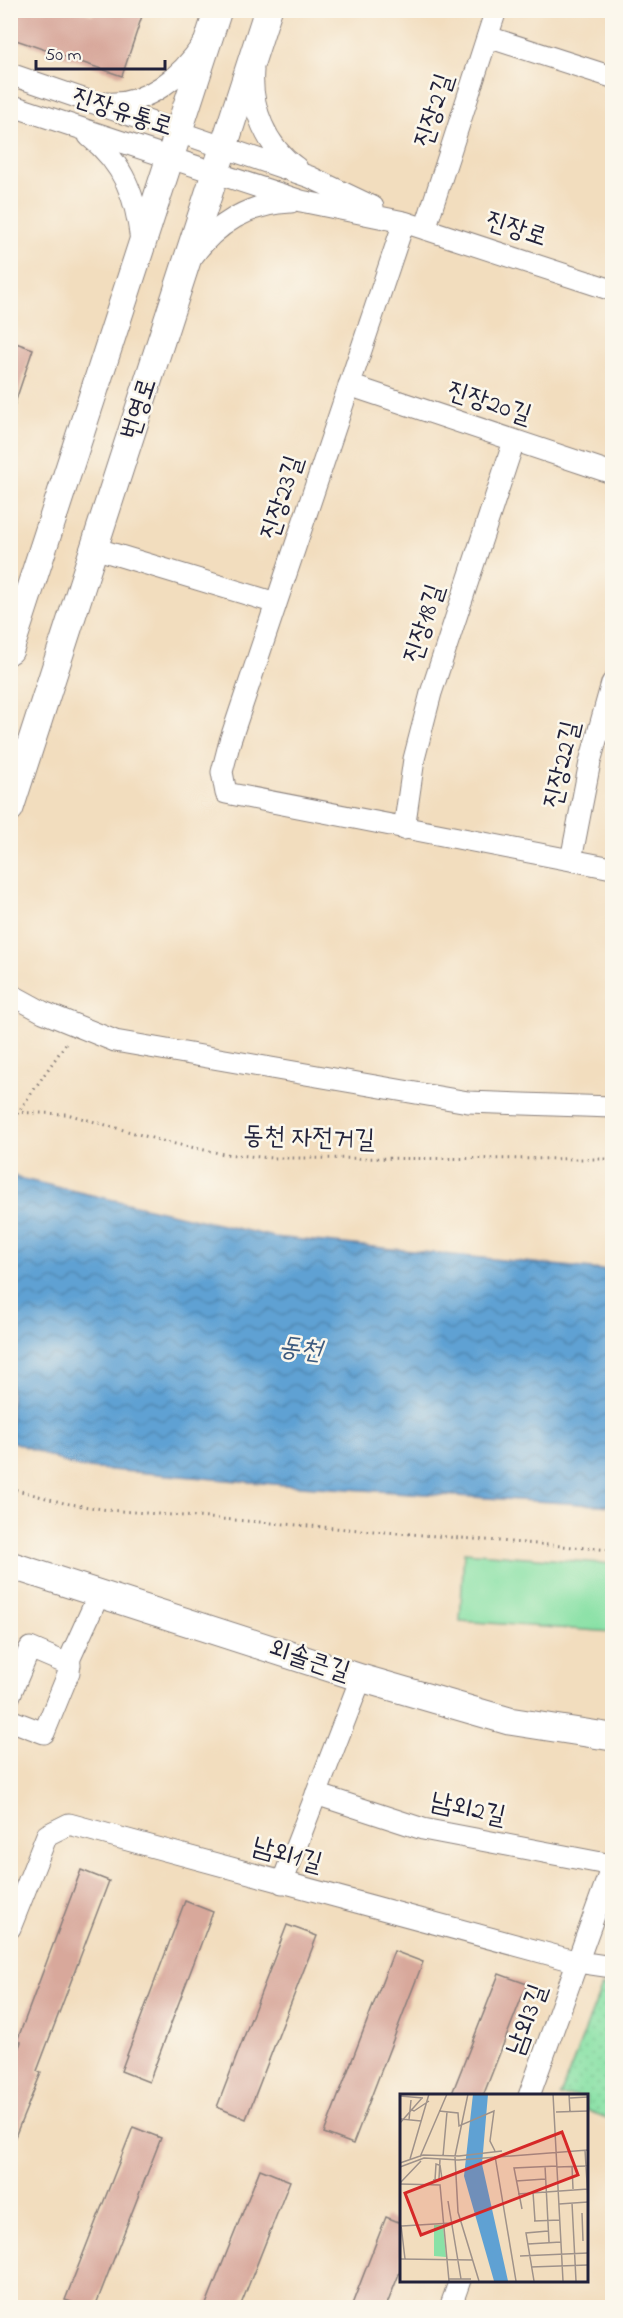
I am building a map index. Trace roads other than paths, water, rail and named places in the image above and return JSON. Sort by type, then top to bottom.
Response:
[{"type":"main road","name":"번영로","points":[[10,808],[268,10]]},
{"type":"main road","name":"번영로","points":[[10,650],[215,21]]},
{"type":"main road","name":"외솔큰길","points":[[10,1565],[361,1678],[509,1721],[612,1737]]},
{"type":"street","name":"진장2길","points":[[424,229],[496,10]]},
{"type":"street","points":[[91,102],[118,104],[135,101],[147,95],[181,71],[196,55],[215,21]]},
{"type":"street","points":[[488,37],[612,77]]},
{"type":"street","points":[[256,46],[253,93],[265,132],[288,162],[310,177]]},
{"type":"street","name":"진장유통로","points":[[10,74],[224,147]]},
{"type":"street","name":"진장유통로","points":[[10,105],[216,173]]},
{"type":"street","points":[[79,128],[107,150],[121,169],[132,190],[142,245]]},
{"type":"street","name":"진장로","points":[[224,147],[310,177],[404,222],[612,290]]},
{"type":"street","name":"진장로","points":[[216,173],[301,201],[404,222]]},
{"type":"street","points":[[187,263],[203,242],[238,215],[275,202],[301,201]]},
{"type":"street","name":"진장23길","points":[[404,222],[230,741],[222,772],[226,793],[404,829]]},
{"type":"street","name":"진장20길","points":[[349,386],[612,473]]},
{"type":"street","name":"진장18길","points":[[404,829],[414,759],[431,693],[514,441]]},
{"type":"street","points":[[94,548],[276,603]]},
{"type":"street","name":"진장22길","points":[[570,860],[590,762],[612,683]]},
{"type":"street","points":[[404,829],[612,868]]},
{"type":"street","points":[[10,994],[43,1012],[115,1041],[468,1102],[612,1107]]},
{"type":"street","points":[[10,1720],[44,1733],[99,1594]]},
{"type":"street","points":[[10,1695],[30,1648],[70,1665]]},
{"type":"street","points":[[282,1883],[361,1678]]},
{"type":"street","name":"남외2길","points":[[316,1794],[423,1829],[612,1866]]},
{"type":"street","name":"남외1길","points":[[10,1928],[47,1835],[69,1824],[578,1962],[612,1967]]},
{"type":"street","name":"남외3길","points":[[530,2094],[612,1866]]},
{"type":"street","points":[[450,2307],[459,2282]]},
{"type":"water","name":"동천","points":[[11,1174],[18,1178],[274,1237],[612,1271],[612,1506],[285,1485],[76,1467],[11,1441]]}]
